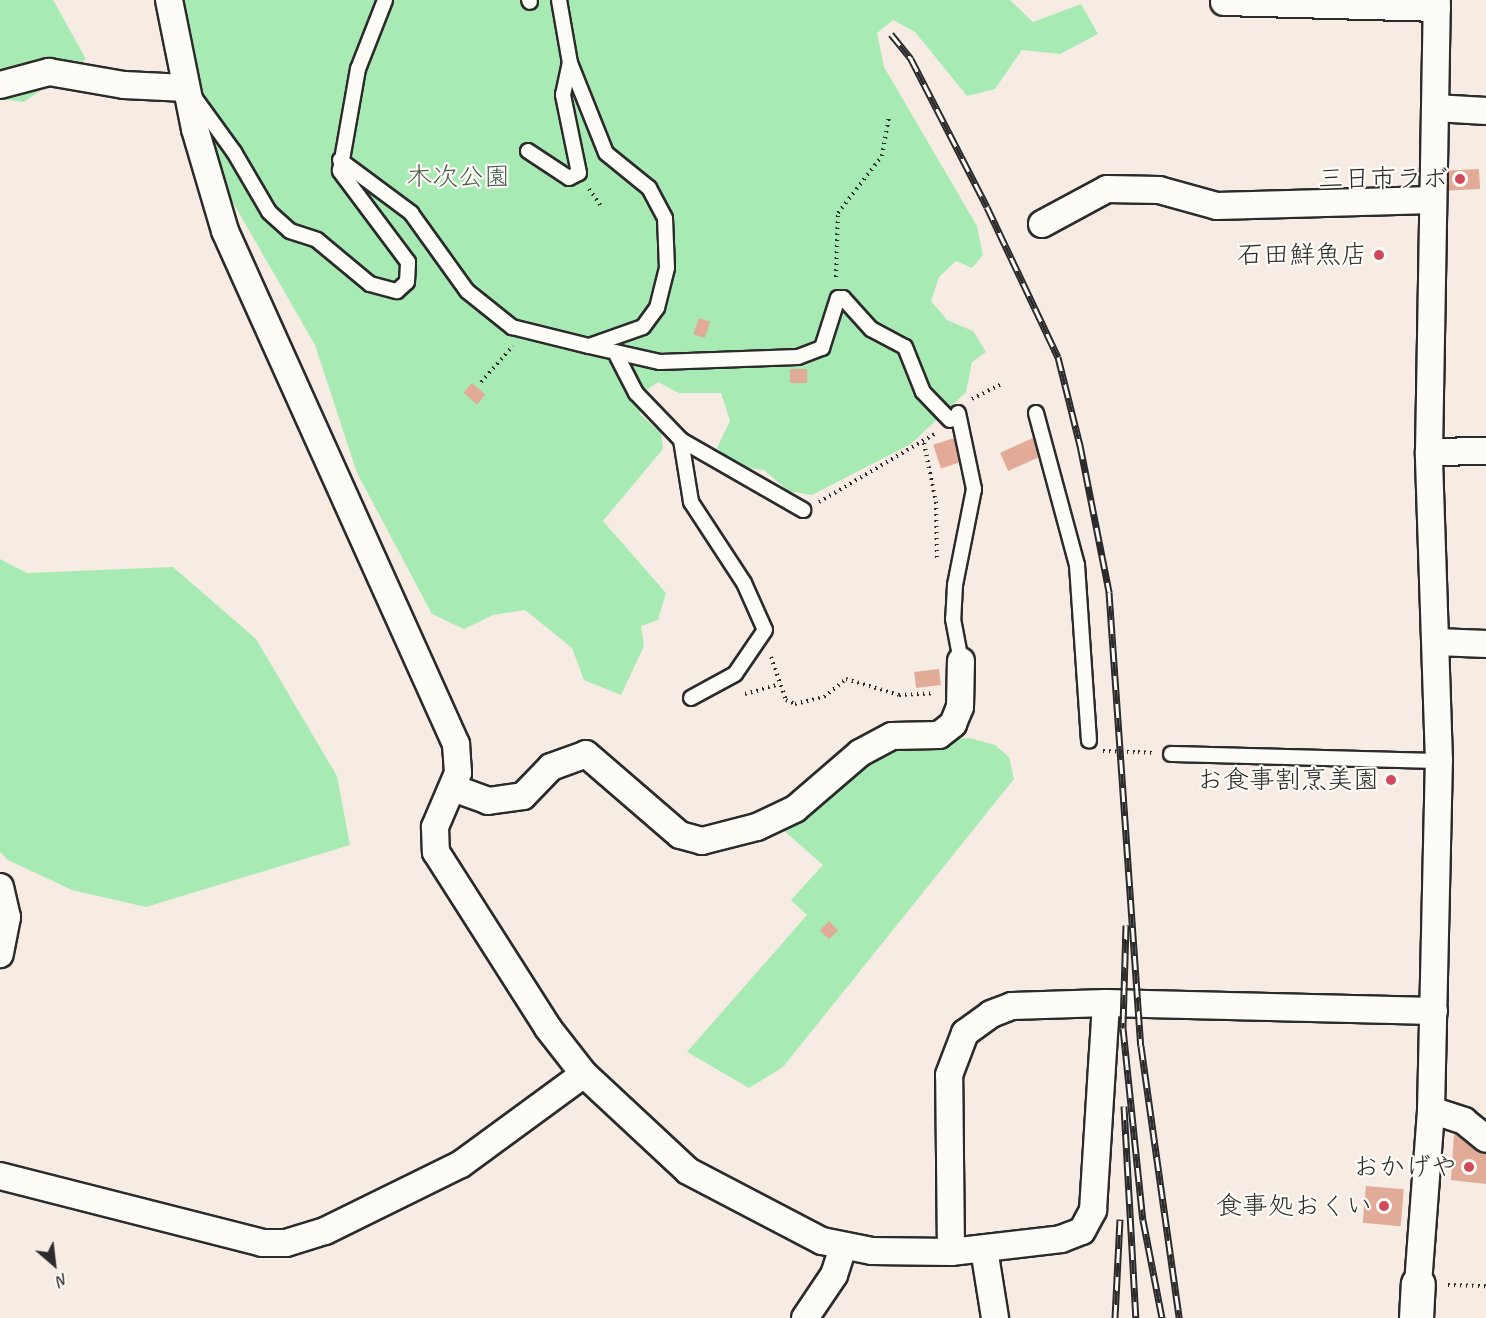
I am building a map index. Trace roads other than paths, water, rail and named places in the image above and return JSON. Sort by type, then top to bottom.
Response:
[{"type":"main road","points":[[1416,1318],[1418,1284]]},
{"type":"street","points":[[169,0],[186,88],[225,231],[456,744],[453,788],[435,827],[436,852],[548,1028],[584,1074],[688,1171],[764,1215],[843,1247],[951,1252],[1061,1239],[1088,1223],[1106,1003]]},
{"type":"street","points":[[1224,2],[1437,4],[1429,452],[1437,642],[1439,761],[1431,1110],[1418,1284]]},
{"type":"street","points":[[0,85],[49,72],[124,85],[186,88]]},
{"type":"street","points":[[1435,108],[1486,111]]},
{"type":"street","points":[[1041,224],[1107,189],[1159,190],[1217,206],[1433,200]]},
{"type":"street","points":[[1429,452],[1486,452]]},
{"type":"street","points":[[1437,642],[1486,644]]},
{"type":"street","points":[[453,788],[488,801],[523,796],[551,767],[586,753],[681,835],[702,841],[757,827],[795,809],[860,753],[891,736],[939,735],[953,724],[962,691],[961,661]]},
{"type":"street","points":[[0,888],[7,916],[0,954]]},
{"type":"street","points":[[951,1252],[949,1074],[965,1033],[1012,1006],[1106,1003],[1434,1011]]},
{"type":"street","points":[[0,1176],[262,1243],[286,1243],[325,1231],[461,1164],[584,1074]]},
{"type":"street","points":[[1431,1110],[1464,1121],[1486,1139]]},
{"type":"street","points":[[805,1318],[834,1275],[843,1247]]},
{"type":"street","points":[[984,1249],[995,1318]]},
{"type":"lane","points":[[186,88],[212,117],[268,212],[290,231],[317,240],[370,285],[397,291],[407,282],[408,262],[349,188],[340,160],[358,69],[385,0]]},
{"type":"lane","points":[[559,0],[570,63],[606,153],[649,189],[665,218],[667,268],[657,308],[643,327],[590,346]]},
{"type":"lane","points":[[528,151],[569,178],[579,172],[563,95],[570,63]]},
{"type":"lane","points":[[340,160],[411,213],[466,291],[526,333],[590,346],[616,356],[660,362],[810,355],[827,340],[838,298],[871,329],[905,347],[923,392],[954,416],[974,489],[955,585],[953,619],[961,661]]},
{"type":"lane","points":[[616,356],[636,393],[681,440],[803,510]]},
{"type":"lane","points":[[1036,413],[1077,566],[1089,741]]},
{"type":"lane","points":[[681,440],[691,502],[744,583],[765,630],[735,674],[691,698]]},
{"type":"lane","points":[[1171,754],[1439,761]]},
{"type":"railway","points":[[891,34],[911,59],[987,207],[1058,357],[1080,445],[1109,592],[1141,1046],[1179,1318]]},
{"type":"railway","points":[[1126,925],[1123,1028],[1143,1220],[1162,1318]]},
{"type":"railway","points":[[1124,1106],[1136,1318]]},
{"type":"railway","points":[[1115,1318],[1120,1219]]},
{"type":"place","name":"三日市ラボ","points":[[1460,179]]},
{"type":"place","name":"石田鮮魚店","points":[[1379,255]]},
{"type":"place","name":"お食事割烹美園","points":[[1391,780]]},
{"type":"place","name":"おかげや","points":[[1469,1167]]},
{"type":"place","name":"食事処おくい","points":[[1384,1206]]},
{"type":"park label","name":"木次公園","points":[[458,177]]}]
